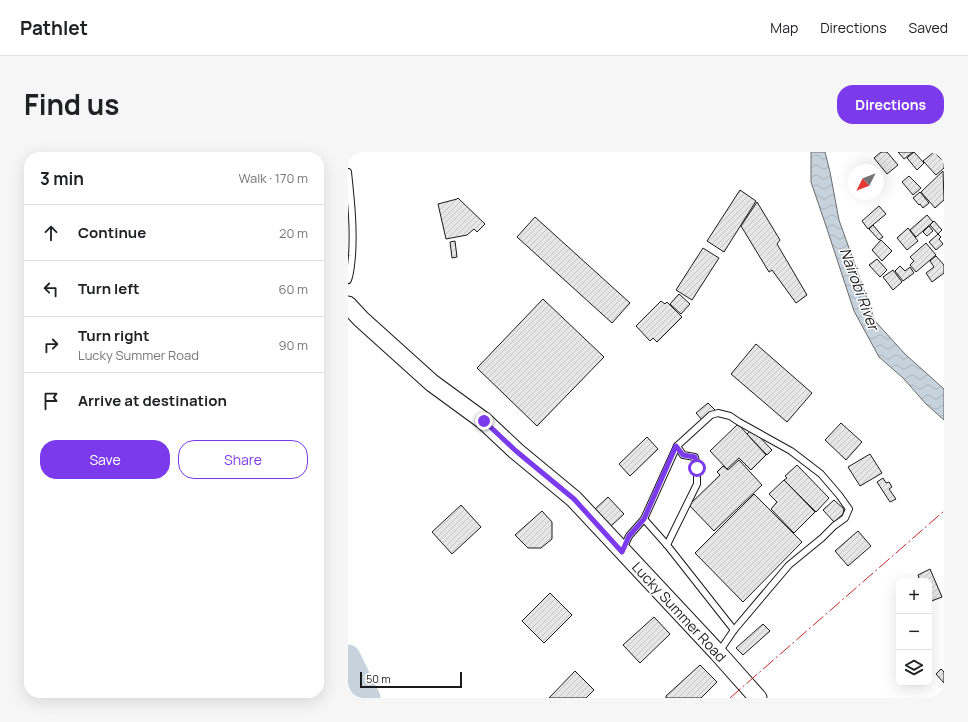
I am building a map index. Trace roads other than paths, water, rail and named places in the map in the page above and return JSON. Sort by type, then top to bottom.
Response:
[{"type":"street","name":"Lucky Summer Road","points":[[348,305],[361,319],[432,383],[484,421],[516,451],[574,499],[758,698]]},
{"type":"lane","points":[[348,172],[353,240],[348,280]]},
{"type":"lane","points":[[622,552],[629,536],[644,519],[676,446],[711,415],[718,413],[730,416],[791,451],[821,474],[839,494],[849,509],[845,518],[789,565],[734,630],[718,653]]},
{"type":"lane","points":[[667,545],[696,484],[697,468],[695,457],[683,455],[676,446]]},
{"type":"lane","points":[[644,519],[667,545],[734,630]]},
{"type":"water","name":"Nairobi River","points":[[811,152],[825,152],[839,220],[875,321],[905,354],[944,389],[944,420],[926,404],[903,378],[879,357],[854,311],[811,182]]},
{"type":"waterway","points":[[348,657],[368,698]]}]
